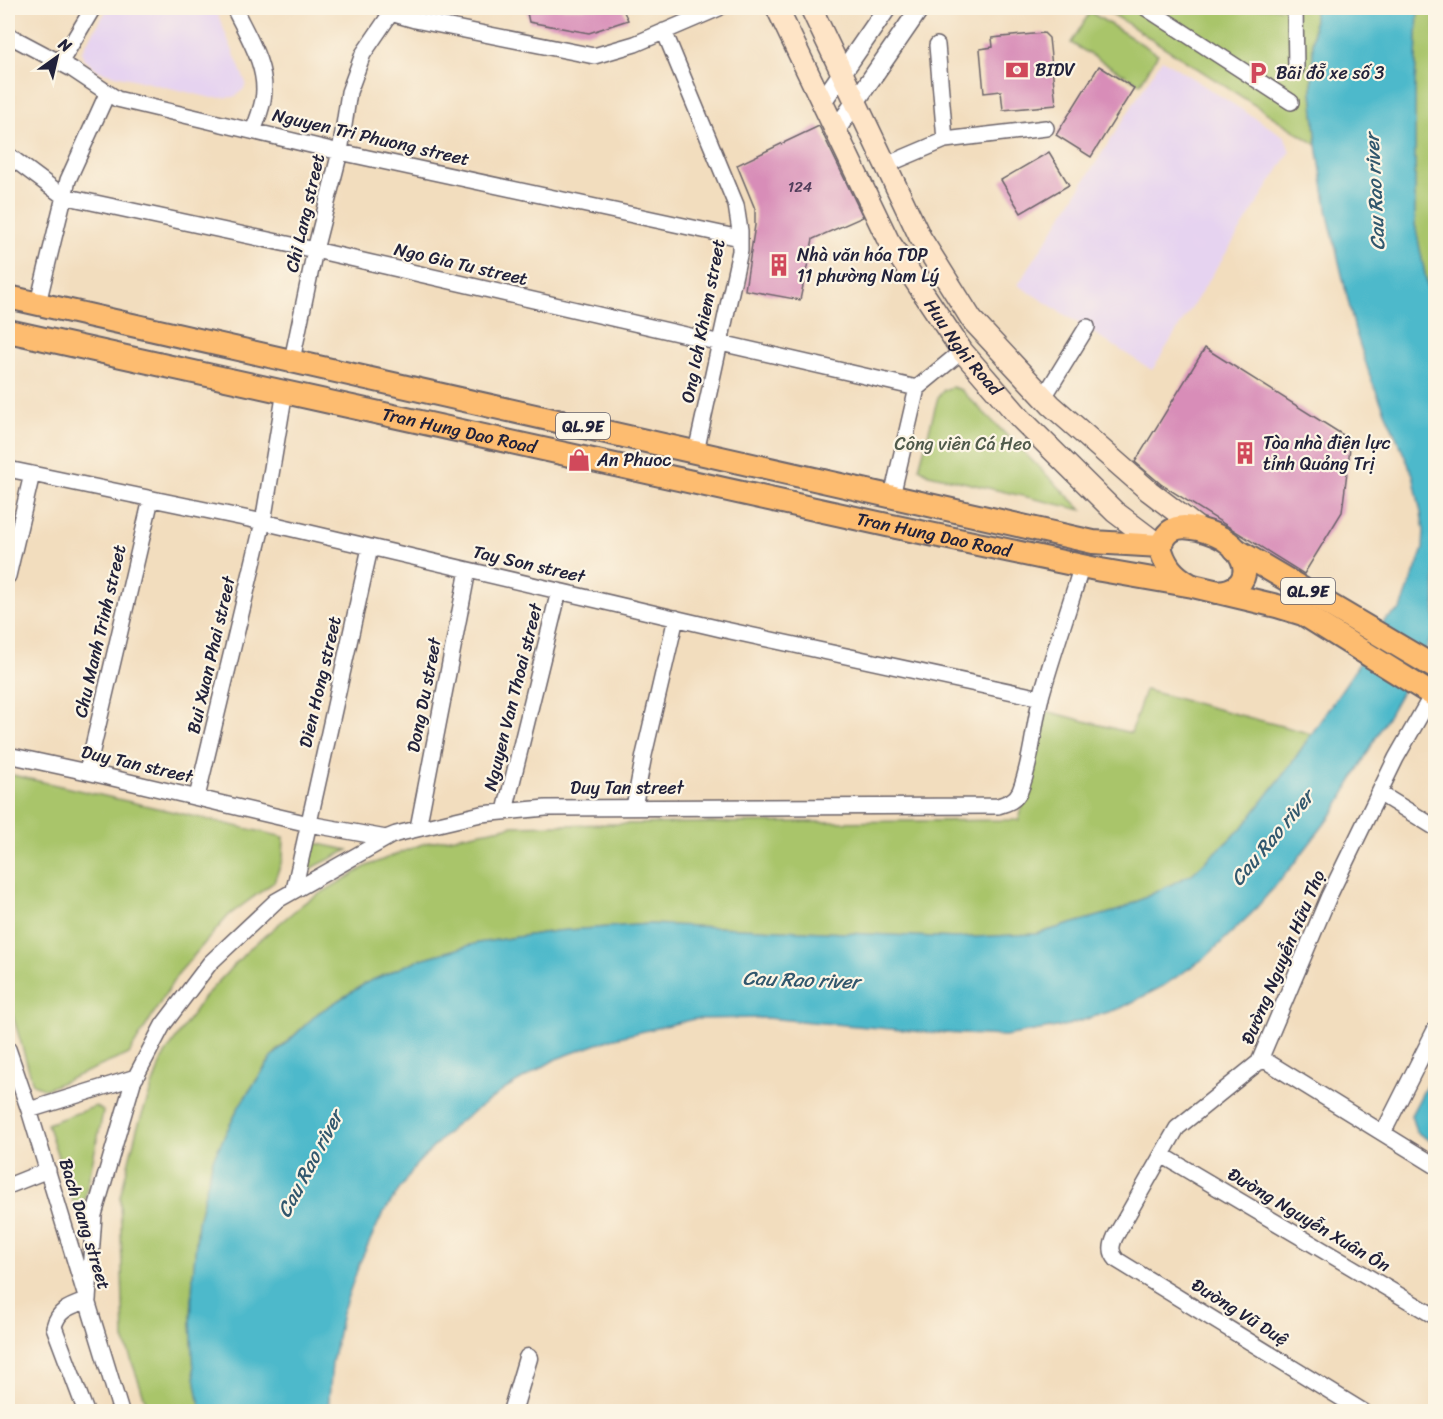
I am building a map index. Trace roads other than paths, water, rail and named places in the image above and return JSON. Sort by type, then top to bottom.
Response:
[{"type":"main road","name":"Huu Nghi Road","points":[[777,8],[888,240],[962,351],[1021,419],[1115,512],[1160,546]]},
{"type":"main road","name":"Huu Nghi Road","points":[[811,8],[920,237],[972,320],[1044,397],[1149,491],[1199,529]]},
{"type":"main road","name":"Tran Hung Dao Road","points":[[8,297],[1093,542],[1160,546],[1167,566],[1174,574],[1193,586]]},
{"type":"main road","points":[[32,336],[38,303]]},
{"type":"main road","name":"Tran Hung Dao Road","points":[[8,331],[887,525],[1193,586],[1303,614],[1429,692]]},
{"type":"main road","points":[[285,391],[292,360]]},
{"type":"main road","points":[[887,525],[892,496]]},
{"type":"main road","points":[[1160,546],[1168,532],[1174,529],[1189,527],[1220,536],[1235,549],[1243,562],[1245,575],[1236,587],[1228,591],[1216,592]]},
{"type":"main road","name":"QL.9E","points":[[1235,549],[1433,667]]},
{"type":"street","points":[[60,63],[93,8]]},
{"type":"street","points":[[234,8],[263,74],[263,100],[253,131]]},
{"type":"street","points":[[388,10],[415,20],[594,56],[626,47],[719,8]]},
{"type":"street","points":[[822,102],[887,8]]},
{"type":"street","points":[[836,130],[920,8]]},
{"type":"street","points":[[1146,8],[1291,102]]},
{"type":"street","points":[[1294,8],[1296,69]]},
{"type":"street","name":"Chi Lang street","points":[[292,360],[315,250],[340,152],[347,100],[356,69],[388,10]]},
{"type":"street","name":"Ong Ich Khiem street","points":[[664,31],[736,205],[740,238],[740,251],[696,452]]},
{"type":"street","name":"Nguyen Tri Phuong street","points":[[8,35],[60,63],[117,99],[340,152],[740,238]]},
{"type":"street","points":[[937,45],[945,140]]},
{"type":"street","points":[[38,303],[68,180],[107,94]]},
{"type":"street","points":[[886,165],[945,140],[1046,128]]},
{"type":"street","name":"Ngo Gia Tu street","points":[[8,155],[63,196],[315,250],[917,388]]},
{"type":"street","points":[[1044,397],[1087,327]]},
{"type":"street","points":[[892,496],[917,388],[962,351]]},
{"type":"street","name":"Bui Xuan Phai street","points":[[197,797],[262,522],[285,391]]},
{"type":"street","name":"Tay Son street","points":[[8,469],[262,522],[676,618],[1041,698]]},
{"type":"street","points":[[8,576],[32,474]]},
{"type":"street","name":"Chu Manh Trinh street","points":[[87,772],[151,499]]},
{"type":"street","name":"Dien Hong street","points":[[294,890],[370,548]]},
{"type":"street","name":"Duy Tan street","points":[[8,755],[309,824],[386,838],[418,828],[481,814],[565,807],[998,806],[1008,803],[1019,792],[1030,754],[1041,698],[1082,565]]},
{"type":"street","name":"Dong Du street","points":[[418,828],[468,570]]},
{"type":"street","name":"Nguyen Van Thoai street","points":[[505,812],[559,591]]},
{"type":"street","points":[[634,807],[676,618]]},
{"type":"street","name":"Đường Nguyễn Hữu Thọ","points":[[1114,1237],[1177,1128],[1259,1062],[1329,896],[1429,692]]},
{"type":"street","points":[[1379,793],[1436,828]]},
{"type":"street","points":[[86,1412],[54,1327],[56,1318],[64,1309],[88,1300],[94,1215],[136,1077],[163,1025],[210,963],[276,901],[391,836]]},
{"type":"street","points":[[1383,1133],[1436,1028]]},
{"type":"street","name":"Bach Dang street","points":[[8,1049],[48,1170],[121,1412]]},
{"type":"street","points":[[1259,1062],[1266,1061],[1436,1166]]},
{"type":"street","points":[[29,1110],[136,1077]]},
{"type":"street","name":"Đường Nguyễn Xuân Ôn","points":[[1162,1155],[1436,1317]]},
{"type":"street","points":[[8,1186],[48,1170]]},
{"type":"street","name":"Đường Vũ Duệ","points":[[1114,1237],[1111,1247],[1112,1255],[1117,1260],[1364,1412]]},
{"type":"street","points":[[512,1412],[528,1358]]},
{"type":"water","name":"Cau Rao river","points":[[1314,8],[1418,8],[1415,87],[1415,224],[1435,316],[1435,632],[1336,809],[1293,865],[1252,913],[1206,957],[1163,986],[1121,1008],[1068,1025],[1005,1036],[924,1032],[766,1018],[694,1019],[611,1039],[556,1059],[504,1090],[455,1125],[416,1165],[382,1215],[360,1262],[342,1313],[332,1363],[328,1411],[201,1412],[194,1371],[191,1322],[193,1275],[198,1222],[213,1159],[240,1105],[273,1056],[318,1013],[366,983],[418,960],[478,943],[556,931],[649,924],[956,938],[1036,934],[1120,910],[1192,874],[1243,827],[1289,767],[1355,670],[1385,620],[1401,609],[1423,549],[1424,531],[1413,475],[1372,382],[1355,330],[1328,215],[1317,145],[1312,91]]},
{"type":"water","points":[[1435,1069],[1435,1144],[1416,1132],[1411,1115]]},
{"type":"place","name":"BIDV","points":[[1017,70]]},
{"type":"place","name":"Bãi đỗ xe số 3","points":[[1258,73]]},
{"type":"place","name":"Nhà văn hóa TDP 11 phường Nam Lý","points":[[779,265]]},
{"type":"place","name":"Tòa nhà điện lực tỉnh Quảng Trị","points":[[1245,453]]},
{"type":"place","name":"An Phuoc","points":[[579,460]]},
{"type":"park label","name":"Công viên Cá Heo","points":[[963,444]]}]
